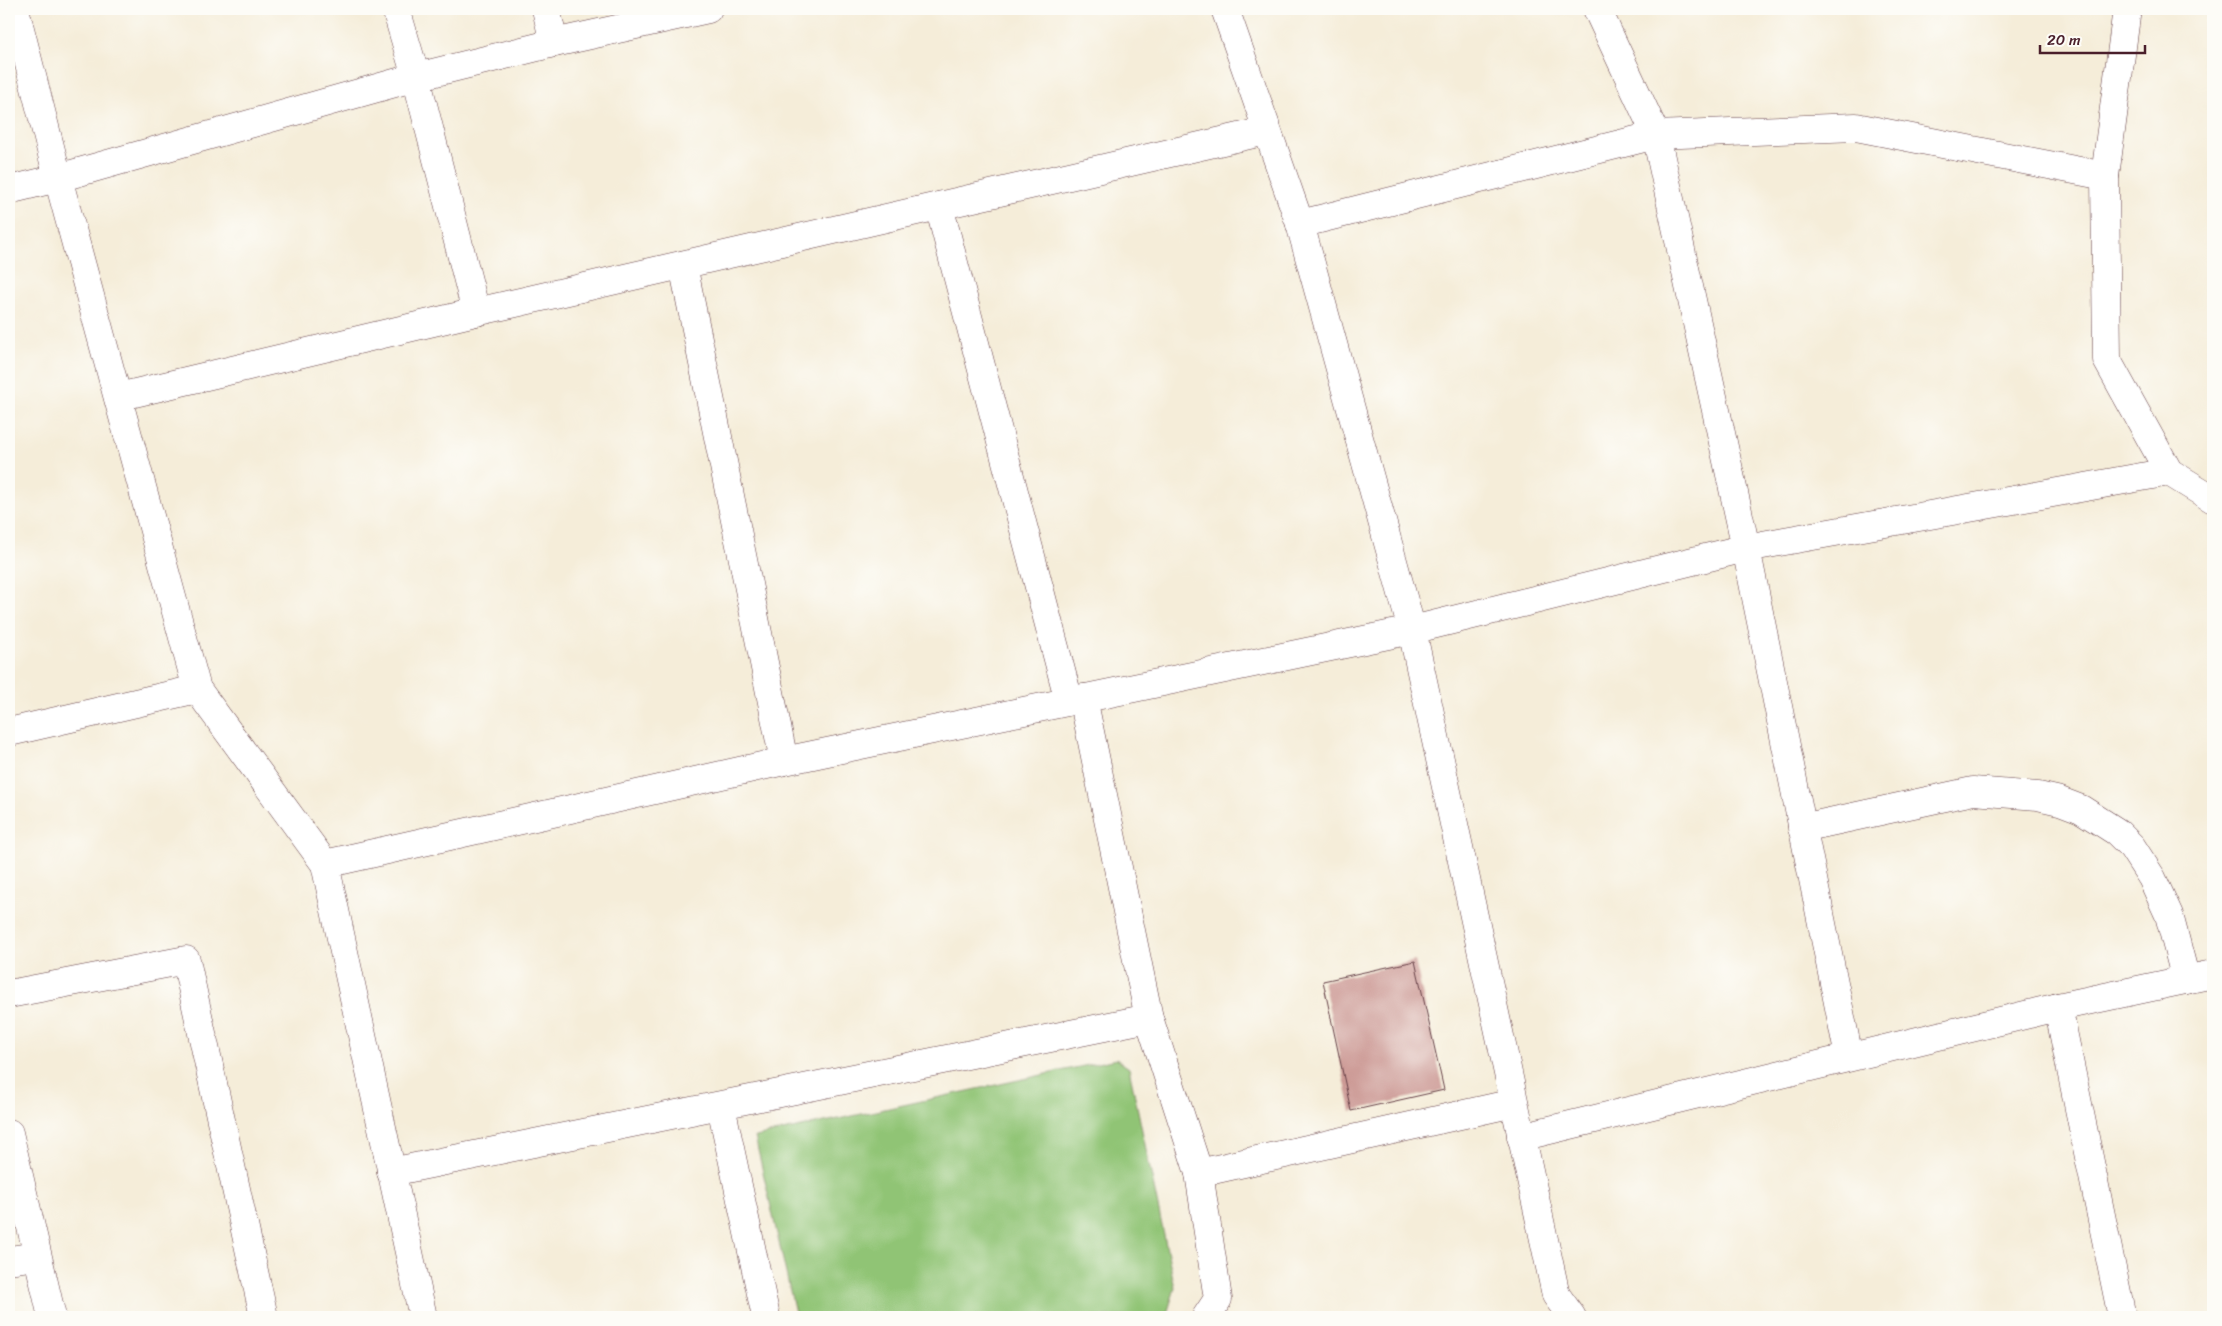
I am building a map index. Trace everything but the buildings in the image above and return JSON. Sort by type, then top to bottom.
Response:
[{"type":"street","points":[[15,9],[58,178],[197,688],[326,864],[422,1317]]},
{"type":"street","points":[[396,9],[416,77],[476,312]]},
{"type":"street","points":[[546,9],[554,43]]},
{"type":"street","points":[[9,190],[58,178],[416,77],[554,43],[708,9]]},
{"type":"street","points":[[1225,9],[1300,224],[1412,630],[1514,1103],[1554,1306],[1572,1317]]},
{"type":"street","points":[[1597,9],[1656,135],[1746,548],[1849,1057]]},
{"type":"street","points":[[2127,9],[2105,176],[2108,360],[2169,472],[2213,499]]},
{"type":"street","points":[[1300,224],[1656,135],[1856,127],[2105,176]]},
{"type":"street","points":[[118,397],[476,312],[1266,131]]},
{"type":"street","points":[[939,206],[1076,699],[1150,1018],[1199,1173],[1218,1299],[1206,1317]]},
{"type":"street","points":[[683,265],[784,761]]},
{"type":"street","points":[[326,864],[784,761],[1412,630],[1746,548],[2169,472]]},
{"type":"street","points":[[9,732],[197,688]]},
{"type":"street","points":[[1802,828],[1973,791],[2038,796],[2060,801],[2081,809],[2117,832],[2132,847],[2152,878],[2170,915],[2186,980]]},
{"type":"street","points":[[9,994],[186,960],[264,1317]]},
{"type":"street","points":[[1521,1137],[2058,1007],[2213,974]]},
{"type":"street","points":[[2058,1007],[2122,1317]]},
{"type":"street","points":[[391,1172],[1150,1018]]},
{"type":"street","points":[[1199,1173],[1514,1103]]},
{"type":"street","points":[[721,1106],[766,1317]]},
{"type":"street","points":[[9,1133],[52,1317]]},
{"type":"street","points":[[9,1260],[37,1256]]},
{"type":"green space","points":[[1116,1059],[1129,1068],[1175,1288],[1166,1317],[796,1317],[755,1137]]}]
